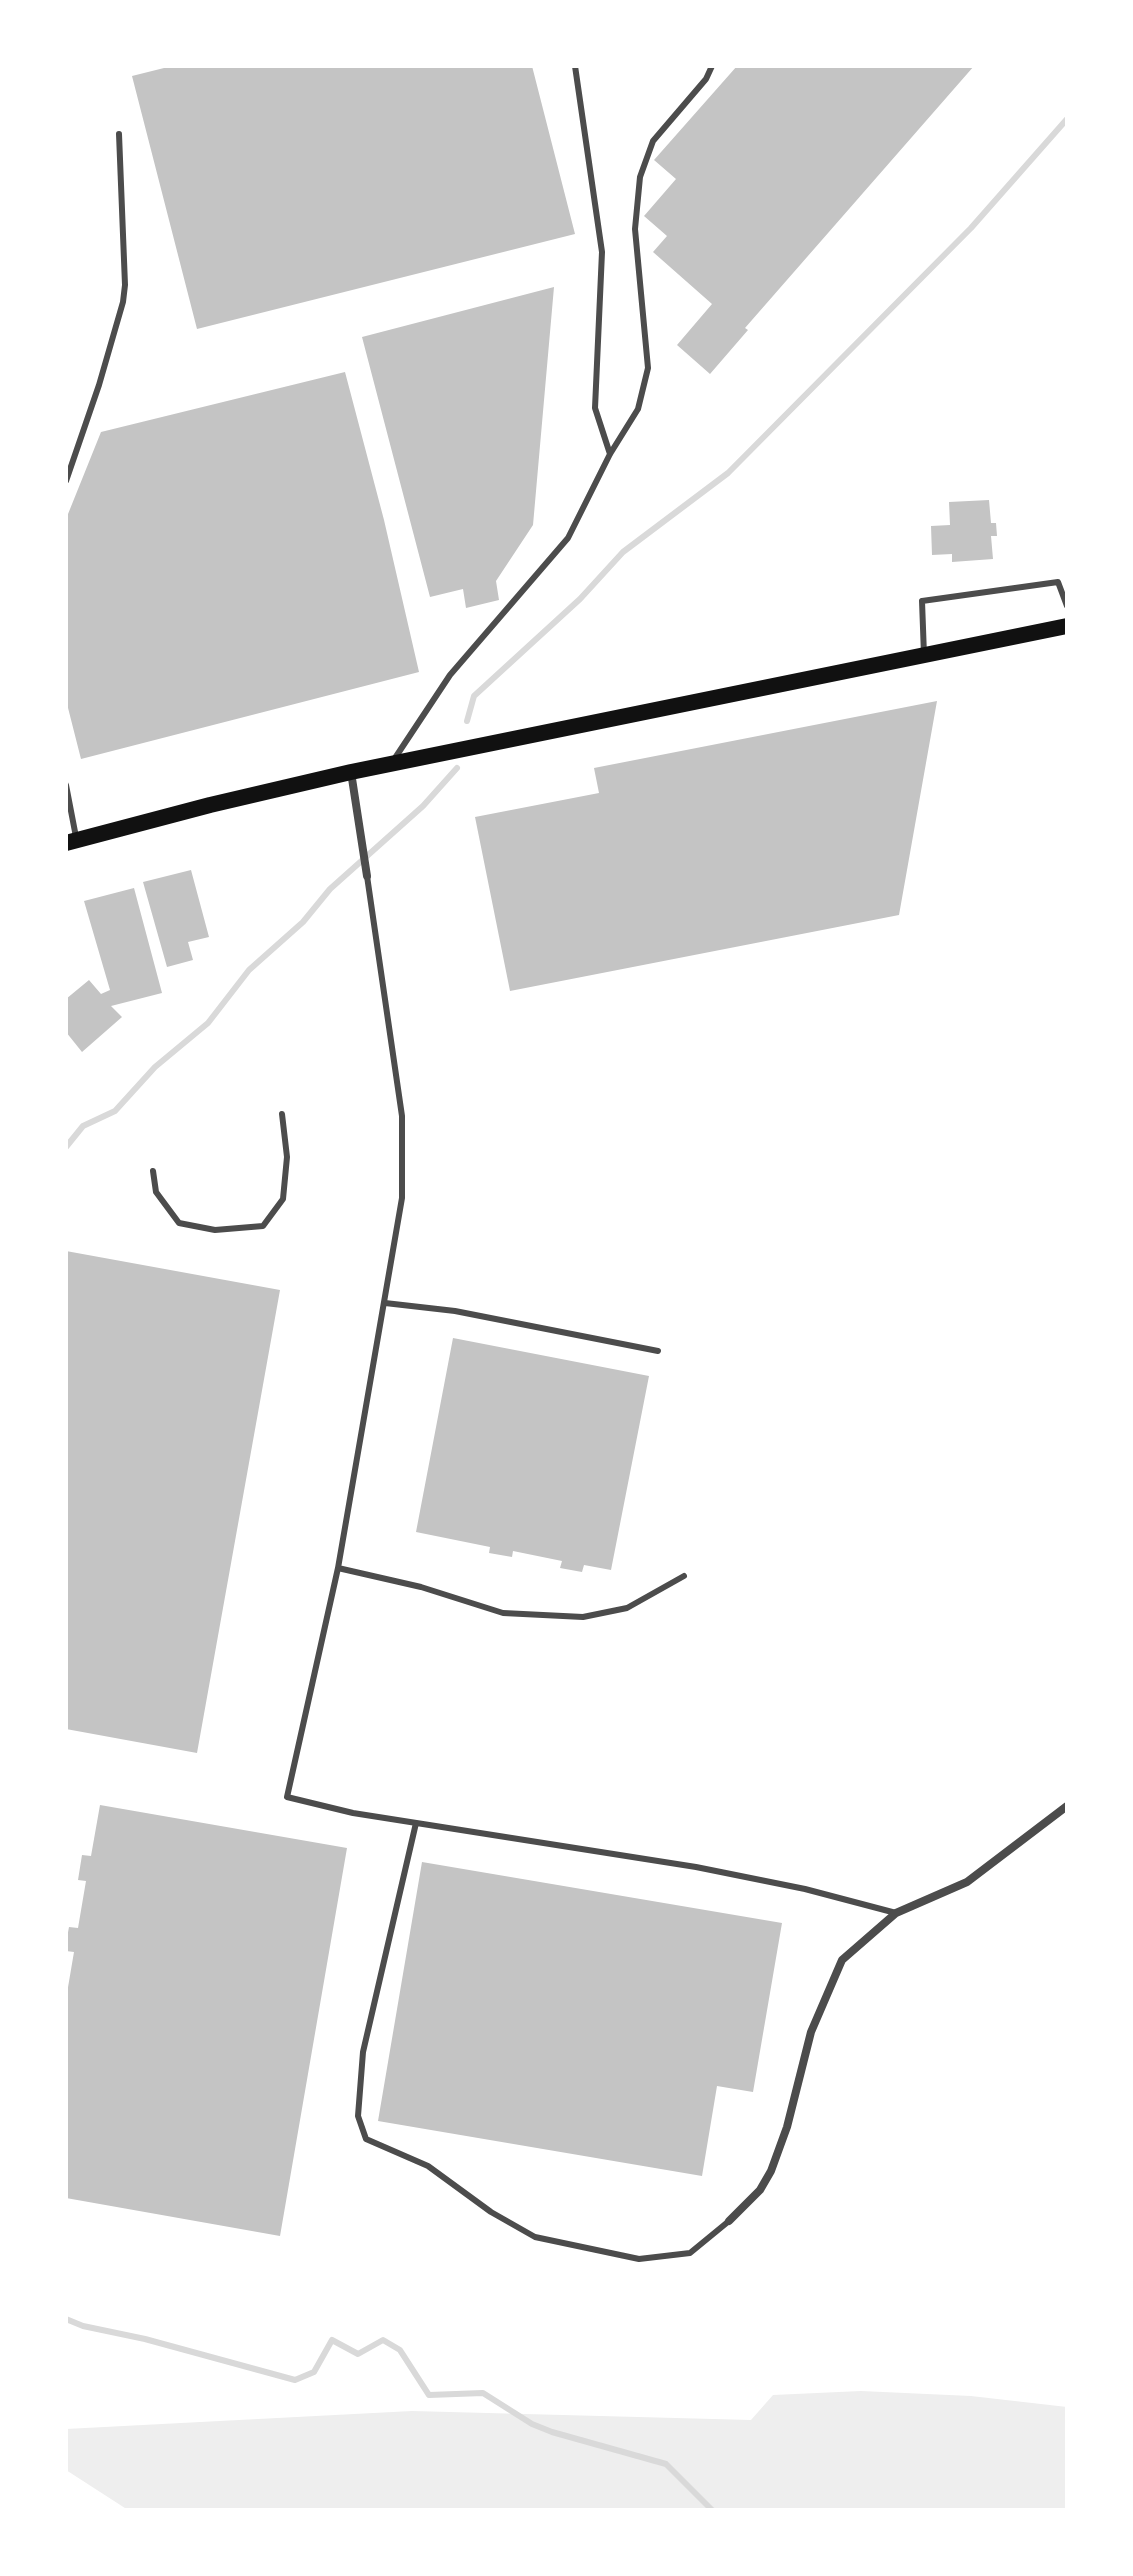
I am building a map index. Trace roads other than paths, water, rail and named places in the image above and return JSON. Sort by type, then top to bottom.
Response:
[{"type":"main road","points":[[71,842],[351,772],[1067,626]]},
{"type":"street","points":[[351,772],[367,876]]},
{"type":"street","points":[[729,2221],[760,2190],[771,2171],[787,2127],[811,2032],[842,1960],[896,1913],[967,1882],[1067,1806]]},
{"type":"lane","points":[[575,66],[602,252],[595,408],[610,454]]},
{"type":"lane","points":[[391,764],[450,675],[568,538],[610,454],[638,409],[648,368],[635,229],[640,177],[653,141],[706,79],[712,66]]},
{"type":"lane","points":[[66,481],[123,302],[125,285],[119,134]]},
{"type":"lane","points":[[924,655],[922,601],[1058,582],[1067,606]]},
{"type":"lane","points":[[66,785],[71,842]]},
{"type":"lane","points":[[367,876],[402,1116],[402,1198],[338,1568],[287,1797],[353,1813],[696,1867],[805,1889],[896,1913]]},
{"type":"lane","points":[[153,1171],[156,1192],[179,1223],[215,1230],[263,1226],[283,1199],[287,1157],[282,1114]]},
{"type":"lane","points":[[385,1303],[455,1311],[658,1351]]},
{"type":"lane","points":[[338,1568],[421,1587],[503,1613],[583,1617],[627,1608],[684,1576]]},
{"type":"lane","points":[[416,1823],[363,2052],[358,2116],[366,2139],[428,2166],[491,2212],[535,2237],[639,2259],[690,2253],[729,2221]]},
{"type":"waterway","points":[[467,721],[474,696],[580,599],[623,552],[728,473],[971,228],[1067,119]]},
{"type":"waterway","points":[[66,1147],[83,1126],[115,1111],[155,1067],[208,1023],[249,970],[303,922],[330,889],[423,806],[457,768]]},
{"type":"waterway","points":[[66,2319],[295,2380],[314,2372],[332,2340],[358,2354],[383,2340],[400,2350],[429,2395],[483,2393],[532,2424],[552,2432],[666,2464],[712,2510]]}]
